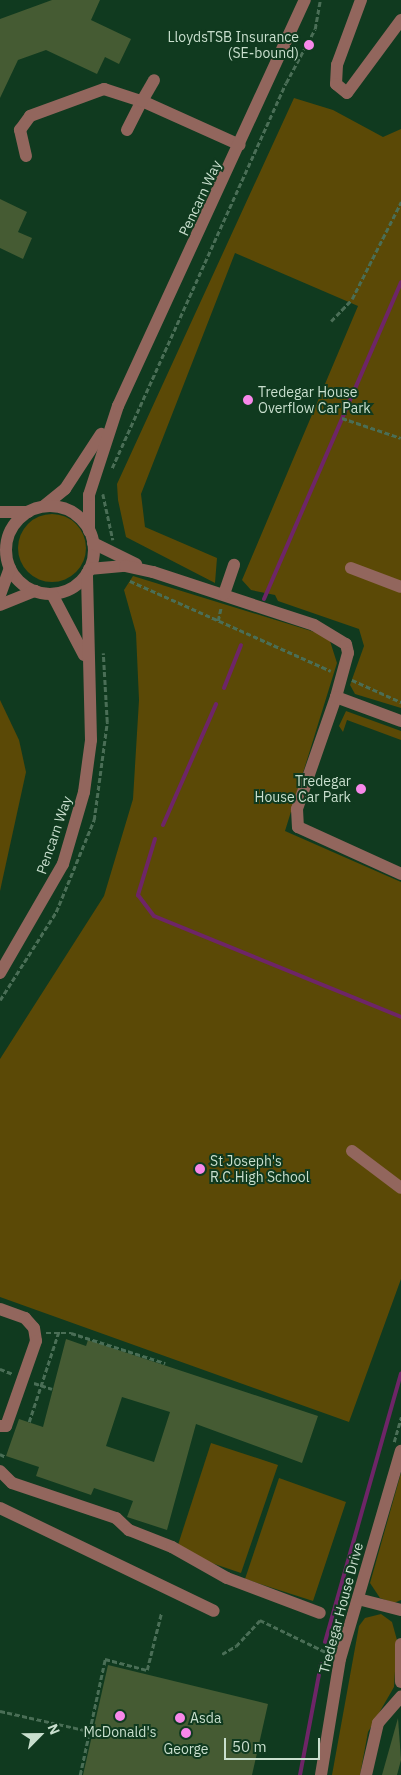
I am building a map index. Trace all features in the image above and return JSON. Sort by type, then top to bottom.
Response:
[{"type":"street","name":"Pencarn Way","points":[[91,537],[89,494],[118,406],[240,145],[305,0]]},
{"type":"street","points":[[360,0],[337,65],[336,84],[347,93],[401,20]]},
{"type":"street","points":[[127,130],[154,80]]},
{"type":"street","points":[[26,156],[20,130],[30,116],[104,89],[142,101],[240,145]]},
{"type":"street","name":"Pencarn Way","points":[[44,506],[65,488],[118,406]]},
{"type":"street","points":[[0,512],[28,512],[44,506],[71,511],[112,564]]},
{"type":"street","points":[[0,596],[10,531],[28,512]]},
{"type":"street","points":[[88,571],[91,537]]},
{"type":"street","points":[[5,558],[35,591]]},
{"type":"street","points":[[0,605],[35,591],[52,594],[66,591],[88,571],[112,564],[154,572],[224,594],[335,634],[346,644],[348,654],[336,697],[297,809],[298,827],[401,874]]},
{"type":"street","points":[[224,594],[234,565]]},
{"type":"street","points":[[351,568],[401,587]]},
{"type":"street","name":"Pencarn Way","points":[[0,973],[39,910],[76,825],[91,740],[87,662],[88,571]]},
{"type":"street","name":"Pencarn Way","points":[[52,594],[87,662]]},
{"type":"street","points":[[336,697],[401,721]]},
{"type":"street","points":[[352,1151],[401,1188]]},
{"type":"street","points":[[0,1309],[25,1318],[35,1334],[28,1368],[6,1426],[0,1426]]},
{"type":"street","name":"Tredegar House Drive","points":[[321,1775],[340,1660],[401,1451]]},
{"type":"street","points":[[0,1471],[12,1482],[116,1518],[129,1530],[172,1547],[227,1578],[320,1613]]},
{"type":"street","points":[[0,1508],[214,1611]]},
{"type":"street","points":[[358,1599],[401,1610]]},
{"type":"street","points":[[401,1644],[401,1682]]},
{"type":"street","points":[[366,1775],[378,1723],[401,1696]]},
{"type":"path","points":[[110,473],[286,83],[315,29],[320,0]]},
{"type":"path","points":[[331,321],[352,299],[401,202]]},
{"type":"path","points":[[342,418],[401,438]]},
{"type":"path","points":[[105,487],[105,520],[112,564],[342,676],[401,702]]},
{"type":"path","points":[[0,1000],[56,912],[94,820],[107,722],[102,650]]},
{"type":"path","points":[[30,1422],[59,1331]]},
{"type":"path","points":[[35,1334],[59,1331],[165,1363]]},
{"type":"path","points":[[0,1454],[6,1457]]},
{"type":"path","points":[[80,1775],[91,1732],[105,1659],[147,1670],[161,1614]]},
{"type":"path","points":[[222,1654],[236,1646],[260,1620],[340,1660]]},
{"type":"path","points":[[0,1711],[91,1732]]},
{"type":"shaded area","points":[[294,98],[333,110],[383,137],[401,129],[401,708],[355,694],[350,685],[364,646],[359,629],[278,601],[275,595],[251,590],[242,580],[358,306],[235,253],[141,494],[145,527],[217,558],[215,583],[126,537],[118,500],[117,484]]},
{"type":"shaded area","points":[[45,514],[59,514],[71,519],[81,529],[86,541],[86,555],[81,567],[71,577],[59,582],[45,582],[33,577],[23,567],[18,555],[18,541],[23,529],[33,519]]},
{"type":"shaded area","name":"St Joseph's R.C.High School","points":[[133,576],[321,634],[330,641],[337,663],[285,831],[401,882],[401,1279],[349,1422],[0,1297],[0,1059],[104,896],[133,799],[139,700],[136,633],[124,590]]},
{"type":"shaded area","points":[[0,700],[19,740],[26,772],[0,891]]},
{"type":"shaded area","points":[[346,711],[401,731],[401,740],[347,720],[343,732],[339,726]]},
{"type":"shaded area","points":[[211,1443],[278,1465],[241,1573],[176,1551]]},
{"type":"shaded area","points":[[401,1473],[401,1600],[394,1603],[380,1598],[370,1583]]},
{"type":"shaded area","points":[[279,1478],[346,1502],[313,1601],[245,1579]]},
{"type":"shaded area","points":[[381,1614],[392,1622],[397,1640],[394,1687],[368,1732],[360,1775],[332,1775],[359,1626],[365,1618]]},
{"type":"building","points":[[52,0],[100,0],[91,20],[131,39],[119,64],[105,57],[97,74],[46,50],[18,60],[0,98],[0,19]]},
{"type":"building","points":[[0,199],[27,212],[18,232],[32,238],[23,259],[0,248]]},
{"type":"building","points":[[66,1339],[86,1346],[88,1340],[318,1416],[302,1463],[196,1424],[167,1530],[127,1517],[133,1501],[94,1488],[91,1495],[36,1476],[39,1467],[6,1456],[19,1419],[43,1427]],"holes":[[[122,1397],[170,1412],[154,1462],[106,1446]]]},
{"type":"building","name":"Asda","points":[[108,1665],[268,1704],[252,1775],[83,1775]]},
{"type":"building","points":[[398,1718],[401,1760],[397,1775],[382,1775]]},
{"type":"waterway","points":[[264,599],[401,282]]},
{"type":"waterway","points":[[224,688],[241,645]]},
{"type":"waterway","points":[[163,825],[216,704]]},
{"type":"waterway","points":[[155,839],[138,895],[154,916],[401,1017]]},
{"type":"waterway","points":[[325,1642],[401,1374]]},
{"type":"waterway","points":[[300,1775],[321,1664]]},
{"type":"place","name":"LloydsTSB Insurance (SE-bound)","points":[[309,45]]},
{"type":"place","name":"Tredegar House Overflow Car Park","points":[[248,400]]},
{"type":"place","name":"Tredegar House Car Park","points":[[361,789]]},
{"type":"place","name":"St Joseph's R.C.High School","points":[[200,1169]]},
{"type":"place","name":"McDonald's","points":[[120,1716]]},
{"type":"place","name":"Asda","points":[[180,1718]]},
{"type":"place","name":"George","points":[[186,1733]]}]
